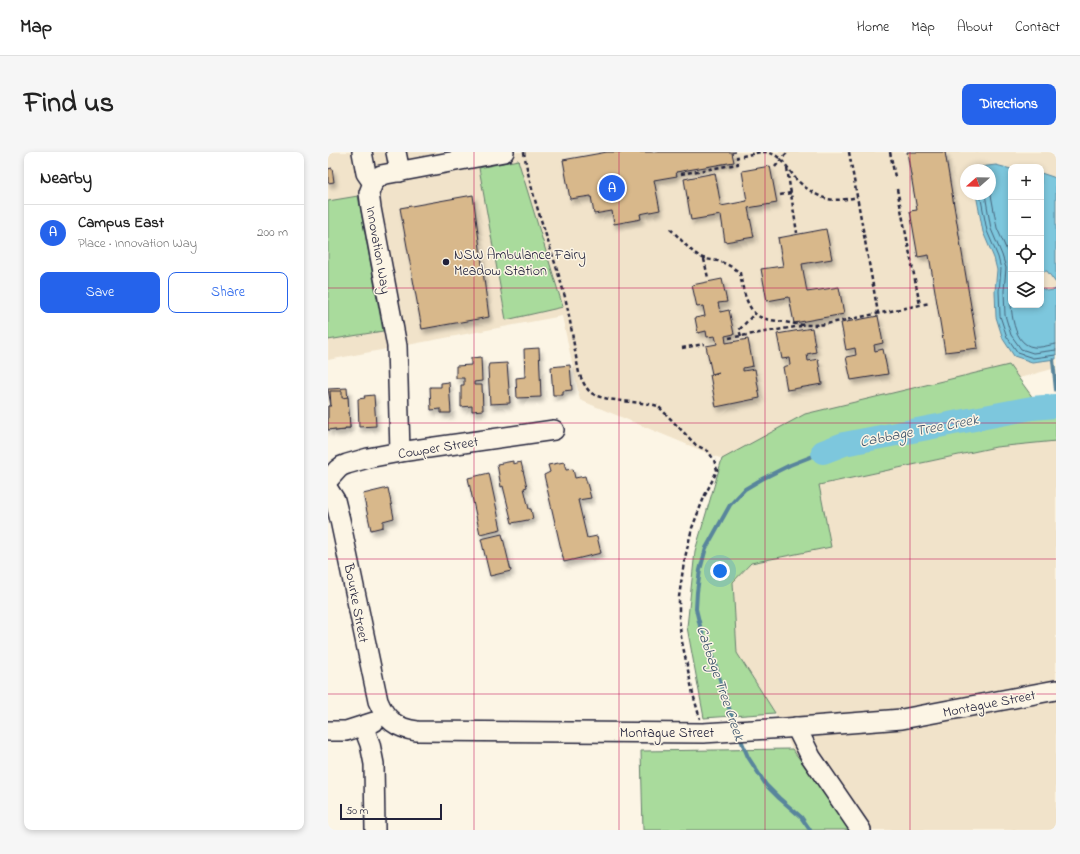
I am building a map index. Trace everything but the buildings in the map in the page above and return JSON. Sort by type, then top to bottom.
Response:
[{"type":"street","points":[[362,152],[366,172],[373,182],[381,175],[504,152]]},
{"type":"street","points":[[396,152],[400,172]]},
{"type":"street","name":"Innovation Way","points":[[373,182],[369,193],[371,208],[397,346],[400,452]]},
{"type":"street","name":"Cowper Street","points":[[328,480],[338,469],[347,464],[368,458],[554,430]]},
{"type":"street","name":"Bourke Street","points":[[328,489],[335,500],[338,510],[376,692],[381,709],[386,717]]},
{"type":"street","name":"Montague Street","points":[[386,717],[401,727],[417,731],[712,732],[791,728],[902,719],[1056,690]]},
{"type":"street","points":[[328,731],[346,731],[386,717]]},
{"type":"street","points":[[363,726],[370,744],[374,764],[375,830]]},
{"type":"street","points":[[791,728],[860,830]]},
{"type":"path","points":[[524,152],[527,170],[541,221],[564,297],[579,373],[584,384],[591,393],[603,398],[658,406],[696,445],[708,451],[714,460],[717,470],[692,528],[684,562],[679,596],[681,637],[693,694],[700,716]]},
{"type":"path","points":[[681,174],[738,164],[737,157],[765,152],[778,156],[796,179],[811,192],[828,199],[857,197]]},
{"type":"path","points":[[775,167],[788,152]]},
{"type":"path","points":[[849,152],[878,313]]},
{"type":"path","points":[[890,152],[895,177]]},
{"type":"path","points":[[786,166],[798,233]]},
{"type":"path","points":[[897,189],[920,305]]},
{"type":"path","points":[[780,194],[791,193]]},
{"type":"path","points":[[670,229],[692,252],[704,259],[731,266],[740,273],[746,300],[752,310],[759,317],[812,326],[930,303]]},
{"type":"path","points":[[704,259],[708,278]]},
{"type":"path","points":[[741,336],[739,330],[755,313]]},
{"type":"path","points":[[729,338],[806,325]]},
{"type":"path","points":[[682,348],[704,344]]},
{"type":"shaded area","points":[[328,152],[1056,152],[1056,368],[722,459],[580,400],[562,316],[328,360]]},
{"type":"shaded area","points":[[1056,441],[1056,830],[853,830],[792,749],[775,713],[737,653],[733,581],[751,563],[831,547],[819,485],[996,447]]},
{"type":"green space","points":[[518,160],[563,307],[506,320],[479,168]]},
{"type":"green space","points":[[358,196],[383,331],[328,340],[328,201]]},
{"type":"green space","points":[[1009,365],[1033,398],[1056,398],[1056,441],[996,447],[819,485],[831,547],[751,563],[733,582],[737,653],[775,713],[704,718],[687,627],[695,551],[722,459],[805,414]]},
{"type":"green space","points":[[792,749],[853,830],[643,830],[641,751]]},
{"type":"water","points":[[996,165],[1008,168],[1008,308],[1044,308],[1044,290],[1047,291],[1054,290],[1056,288],[1056,359],[1032,362],[1014,356],[1003,339],[996,317],[995,291],[997,270],[994,258],[983,232],[977,200],[996,200]]},
{"type":"water","points":[[1044,174],[1056,179],[1056,283],[1047,271],[1044,272]]},
{"type":"waterway","points":[[1053,360],[1056,390]]},
{"type":"waterway","name":"Cabbage Tree Creek","points":[[823,452],[844,444],[1032,408],[1056,406]]},
{"type":"waterway","name":"Cabbage Tree Creek","points":[[735,725],[715,664],[701,630],[696,609],[700,570],[706,548],[730,505],[745,489],[790,465],[823,452]]},
{"type":"waterway","name":"Cabbage Tree Creek","points":[[739,735],[748,757],[766,785],[801,817],[810,830]]},
{"type":"place","name":"Campus East","points":[[612,188]]},
{"type":"place","name":"NSW Ambulance Fairy Meadow Station","points":[[446,262]]}]
